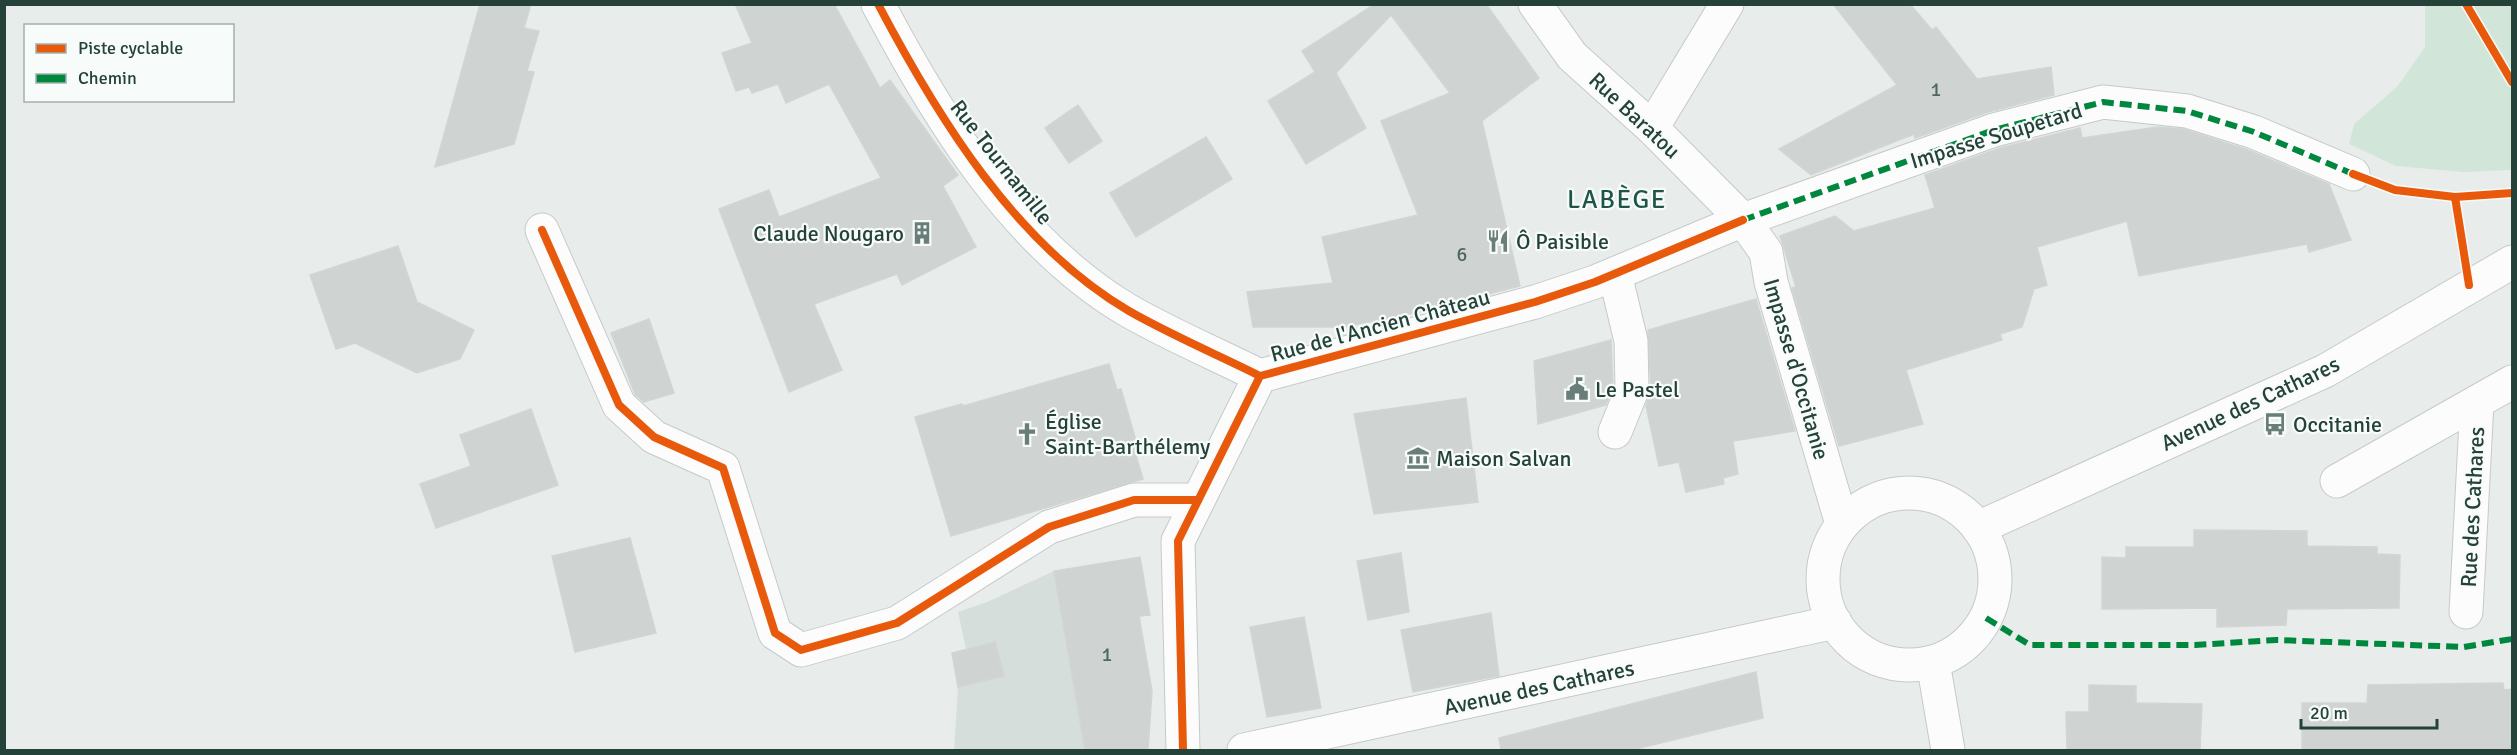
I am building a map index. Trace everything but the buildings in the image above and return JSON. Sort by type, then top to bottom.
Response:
[{"type":"street","name":"Rue Tournamille","points":[[878,4],[920,84],[1031,232],[1083,278],[1129,310],[1260,376]]},
{"type":"street","name":"Rue Baratou","points":[[1535,4],[1572,56],[1652,128],[1743,220]]},
{"type":"street","points":[[1652,128],[1727,4]]},
{"type":"street","name":"Impasse Soupetard","points":[[1743,220],[1994,130],[2103,102],[2187,111],[2254,132],[2353,174]]},
{"type":"street","name":"Rue de l'Ancien Château","points":[[1183,750],[1178,541],[1260,376],[1534,302],[1615,274],[1743,220]]},
{"type":"street","name":"Impasse d'Occitanie","points":[[1743,220],[1766,252],[1771,282],[1842,524]]},
{"type":"street","points":[[542,230],[619,405],[654,436],[723,468],[775,633],[801,650],[897,623],[1049,527],[1134,500],[1198,500]]},
{"type":"street","name":"Avenue des Cathares","points":[[1978,528],[2325,371],[2512,262]]},
{"type":"street","points":[[1615,274],[1631,341],[1632,390],[1616,432]]},
{"type":"street","name":"Rue des Cathares","points":[[2337,481],[2512,382]]},
{"type":"street","name":"Rue des Cathares","points":[[2466,612],[2478,402]]},
{"type":"street","points":[[1911,493],[1945,501],[1960,510],[1978,528],[1989,549],[1995,572],[1993,596],[1986,618],[1972,637],[1954,652],[1933,662],[1905,665],[1877,659],[1853,644],[1834,622],[1825,598],[1823,572],[1829,546],[1842,524],[1862,507],[1886,496],[1911,493]]},
{"type":"street","name":"Avenue des Cathares","points":[[1244,750],[1834,622]]},
{"type":"street","points":[[1933,662],[1948,750]]},
{"type":"shaded area","points":[[1140,557],[1150,615],[1139,617],[1152,691],[1148,750],[954,750],[958,687],[952,653],[966,649],[958,612],[987,602],[1054,571]]},
{"type":"green space","points":[[2425,5],[2512,5],[2512,170],[2463,172],[2396,166],[2349,144],[2354,124],[2397,87],[2425,47]]},
{"type":"marked path","points":[[1743,220],[1994,130],[2103,102],[2187,111],[2254,132],[2353,174]]},
{"type":"marked path","points":[[1986,618],[2030,645],[2195,645],[2276,640],[2464,647],[2512,639]]},
{"type":"cycle path","points":[[878,4],[901,47],[954,134],[1016,215],[1051,251],[1088,284],[1129,311],[1260,376]]},
{"type":"cycle path","points":[[2466,4],[2512,82]]},
{"type":"cycle path","points":[[2353,174],[2395,190],[2455,197],[2512,193]]},
{"type":"cycle path","points":[[2455,197],[2469,285]]},
{"type":"cycle path","points":[[1183,750],[1178,541],[1260,376],[1535,302],[1595,282],[1743,220]]},
{"type":"cycle path","points":[[542,230],[619,405],[654,437],[723,468],[775,633],[801,650],[897,623],[1049,527],[1134,500],[1198,500]]},
{"type":"place","name":"Claude Nougaro","points":[[922,233]]},
{"type":"place","name":"Ô Paisible","points":[[1498,241]]},
{"type":"place","name":"Le Pastel","points":[[1577,389]]},
{"type":"place","name":"Occitanie","points":[[2275,424]]},
{"type":"place","name":"Église Saint-Barthélemy","points":[[1027,434]]},
{"type":"place","name":"Maison Salvan","points":[[1418,458]]},
{"type":"district","name":"LABÈGE","points":[[1617,199]]}]
